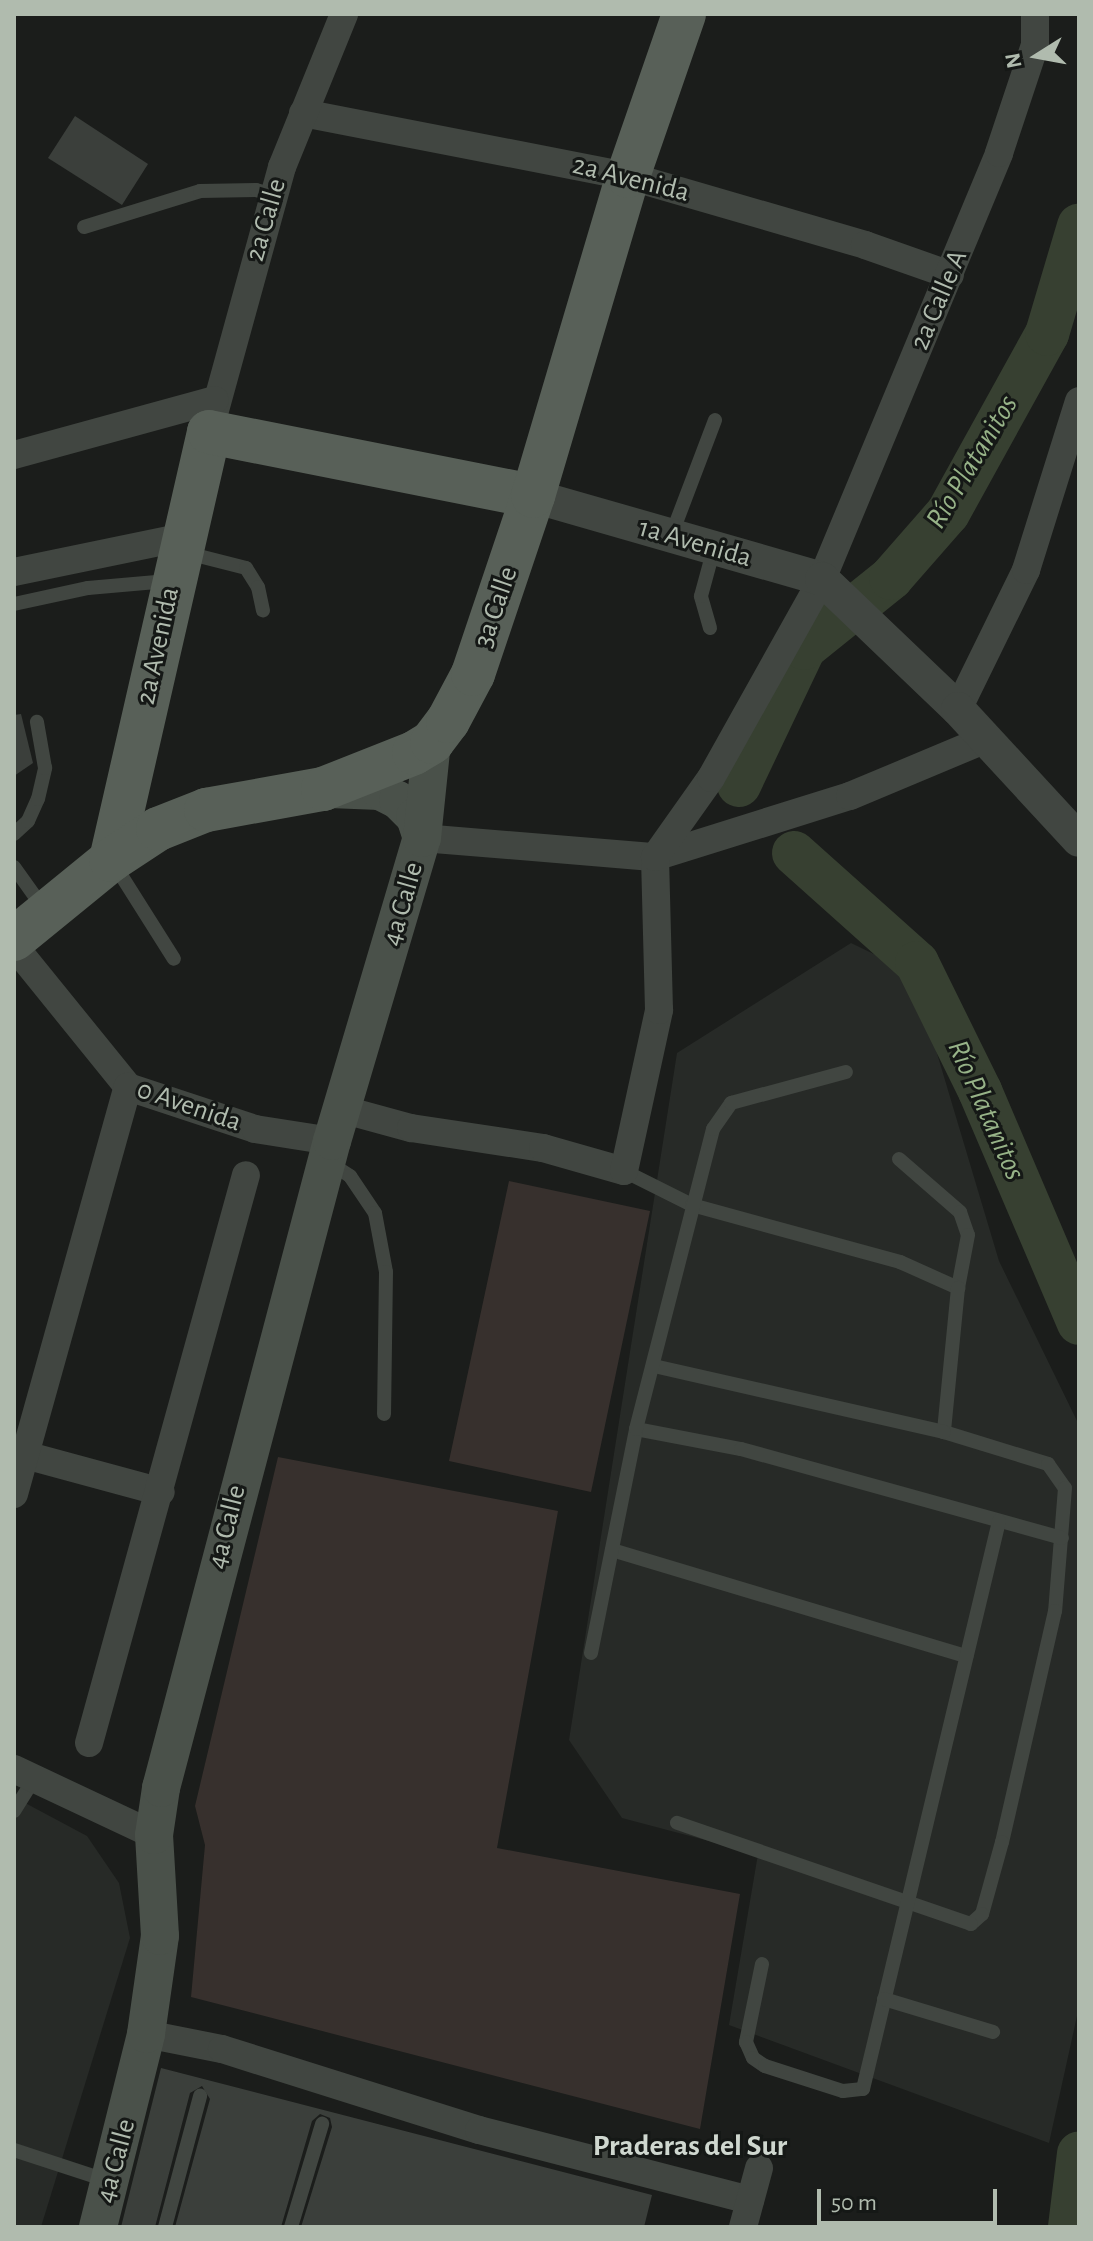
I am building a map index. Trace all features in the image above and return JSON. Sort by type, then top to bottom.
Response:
[{"type":"main road","name":"3a Calle","points":[[432,742],[473,674],[533,496],[628,176],[684,14]]},
{"type":"main road","name":"1a Avenida","points":[[212,416],[533,496]]},
{"type":"main road","name":"2a Avenida","points":[[111,860],[212,416]]},
{"type":"main road","points":[[30,926],[111,860],[181,818],[323,789],[432,742]]},
{"type":"main road","name":"4a Calle","points":[[98,2227],[146,2034],[161,1918],[154,1835],[238,1483],[333,1137],[422,838],[432,742]]},
{"type":"main road","name":"4a Calle","points":[[323,789],[363,788],[389,795],[415,817],[422,838]]},
{"type":"street","name":"2a Calle","points":[[212,416],[274,195],[303,113],[344,14]]},
{"type":"street","name":"2a Calle A","points":[[655,857],[711,778],[825,582],[950,275],[1031,59],[1035,14]]},
{"type":"street","name":"2a Avenida","points":[[303,113],[628,176],[865,245],[950,275]]},
{"type":"street","points":[[958,709],[1026,570],[1079,401]]},
{"type":"street","points":[[14,455],[212,416]]},
{"type":"street","name":"1a Avenida","points":[[533,496],[825,582],[958,709],[1079,840]]},
{"type":"street","points":[[14,572],[178,556]]},
{"type":"street","points":[[422,838],[655,857],[850,796],[986,739]]},
{"type":"street","points":[[624,1171],[659,1010],[655,857]]},
{"type":"street","name":"0 Avenida","points":[[14,946],[128,1087],[255,1129],[333,1137],[411,1128],[543,1148],[624,1171]]},
{"type":"street","points":[[14,1494],[19,1453],[128,1087]]},
{"type":"street","points":[[89,1743],[161,1492],[246,1175]]},
{"type":"street","points":[[19,1453],[161,1492]]},
{"type":"street","points":[[24,1774],[154,1835]]},
{"type":"street","points":[[146,2034],[222,2049],[746,2214],[759,2168]]},
{"type":"lane","points":[[84,227],[200,191],[256,190],[274,195]]},
{"type":"lane","points":[[671,536],[715,420]]},
{"type":"lane","points":[[710,628],[701,596],[714,548]]},
{"type":"lane","points":[[14,604],[88,588],[178,556],[246,568],[258,587],[263,610]]},
{"type":"lane","points":[[14,834],[28,821],[42,784],[45,768],[37,722]]},
{"type":"lane","points":[[111,860],[174,959]]},
{"type":"lane","points":[[14,867],[30,926]]},
{"type":"lane","points":[[591,1653],[636,1429],[713,1129],[731,1103],[846,1072]]},
{"type":"lane","points":[[333,1137],[350,1176],[375,1213],[386,1272],[384,1414]]},
{"type":"lane","points":[[899,1159],[960,1212],[968,1235],[958,1288],[944,1432]]},
{"type":"lane","points":[[624,1171],[692,1205],[900,1262],[958,1288]]},
{"type":"lane","points":[[654,1366],[944,1432],[1048,1464],[1065,1488],[1055,1611],[982,1914],[971,1924],[906,1905],[677,1823]]},
{"type":"lane","points":[[636,1429],[741,1449],[1062,1538]]},
{"type":"lane","points":[[762,1964],[746,2042],[753,2058],[765,2066],[843,2091],[863,2089],[999,1521]]},
{"type":"lane","points":[[612,1550],[966,1656]]},
{"type":"lane","points":[[14,1811],[24,1774]]},
{"type":"lane","points":[[884,1999],[993,2032]]},
{"type":"lane","points":[[165,2227],[200,2096]]},
{"type":"lane","points":[[291,2227],[322,2124]]},
{"type":"lane","points":[[14,2150],[111,2181]]},
{"type":"shaded area","points":[[851,943],[913,973],[999,1261],[1079,1425],[1079,2007],[1049,2143],[729,2025],[758,1854],[622,1818],[569,1740],[677,1053]]},
{"type":"shaded area","points":[[509,1181],[650,1211],[591,1492],[449,1461]]},
{"type":"shaded area","points":[[278,1457],[558,1511],[497,1848],[740,1894],[700,2129],[191,1997],[205,1845],[195,1806]]},
{"type":"shaded area","points":[[14,1797],[87,1836],[119,1883],[130,1938],[41,2227],[14,2227]]},
{"type":"building","points":[[75,116],[148,164],[122,205],[48,158]]},
{"type":"building","points":[[21,714],[33,763],[14,776],[14,715]]},
{"type":"building","points":[[161,2068],[652,2195],[644,2227],[301,2227],[332,2127],[330,2118],[320,2114],[312,2121],[281,2227],[175,2227],[210,2099],[202,2086],[190,2093],[155,2227],[121,2227]]},
{"type":"waterway","name":"Río Platanitos","points":[[739,785],[804,648],[891,578],[948,513],[1047,334],[1079,226]]},
{"type":"waterway","name":"Río Platanitos","points":[[794,853],[917,963],[980,1091],[1079,1323]]},
{"type":"waterway","name":"Río Platanitos","points":[[1070,2227],[1079,2154]]},
{"type":"district","name":"Praderas del Sur","points":[[690,2146]]}]
